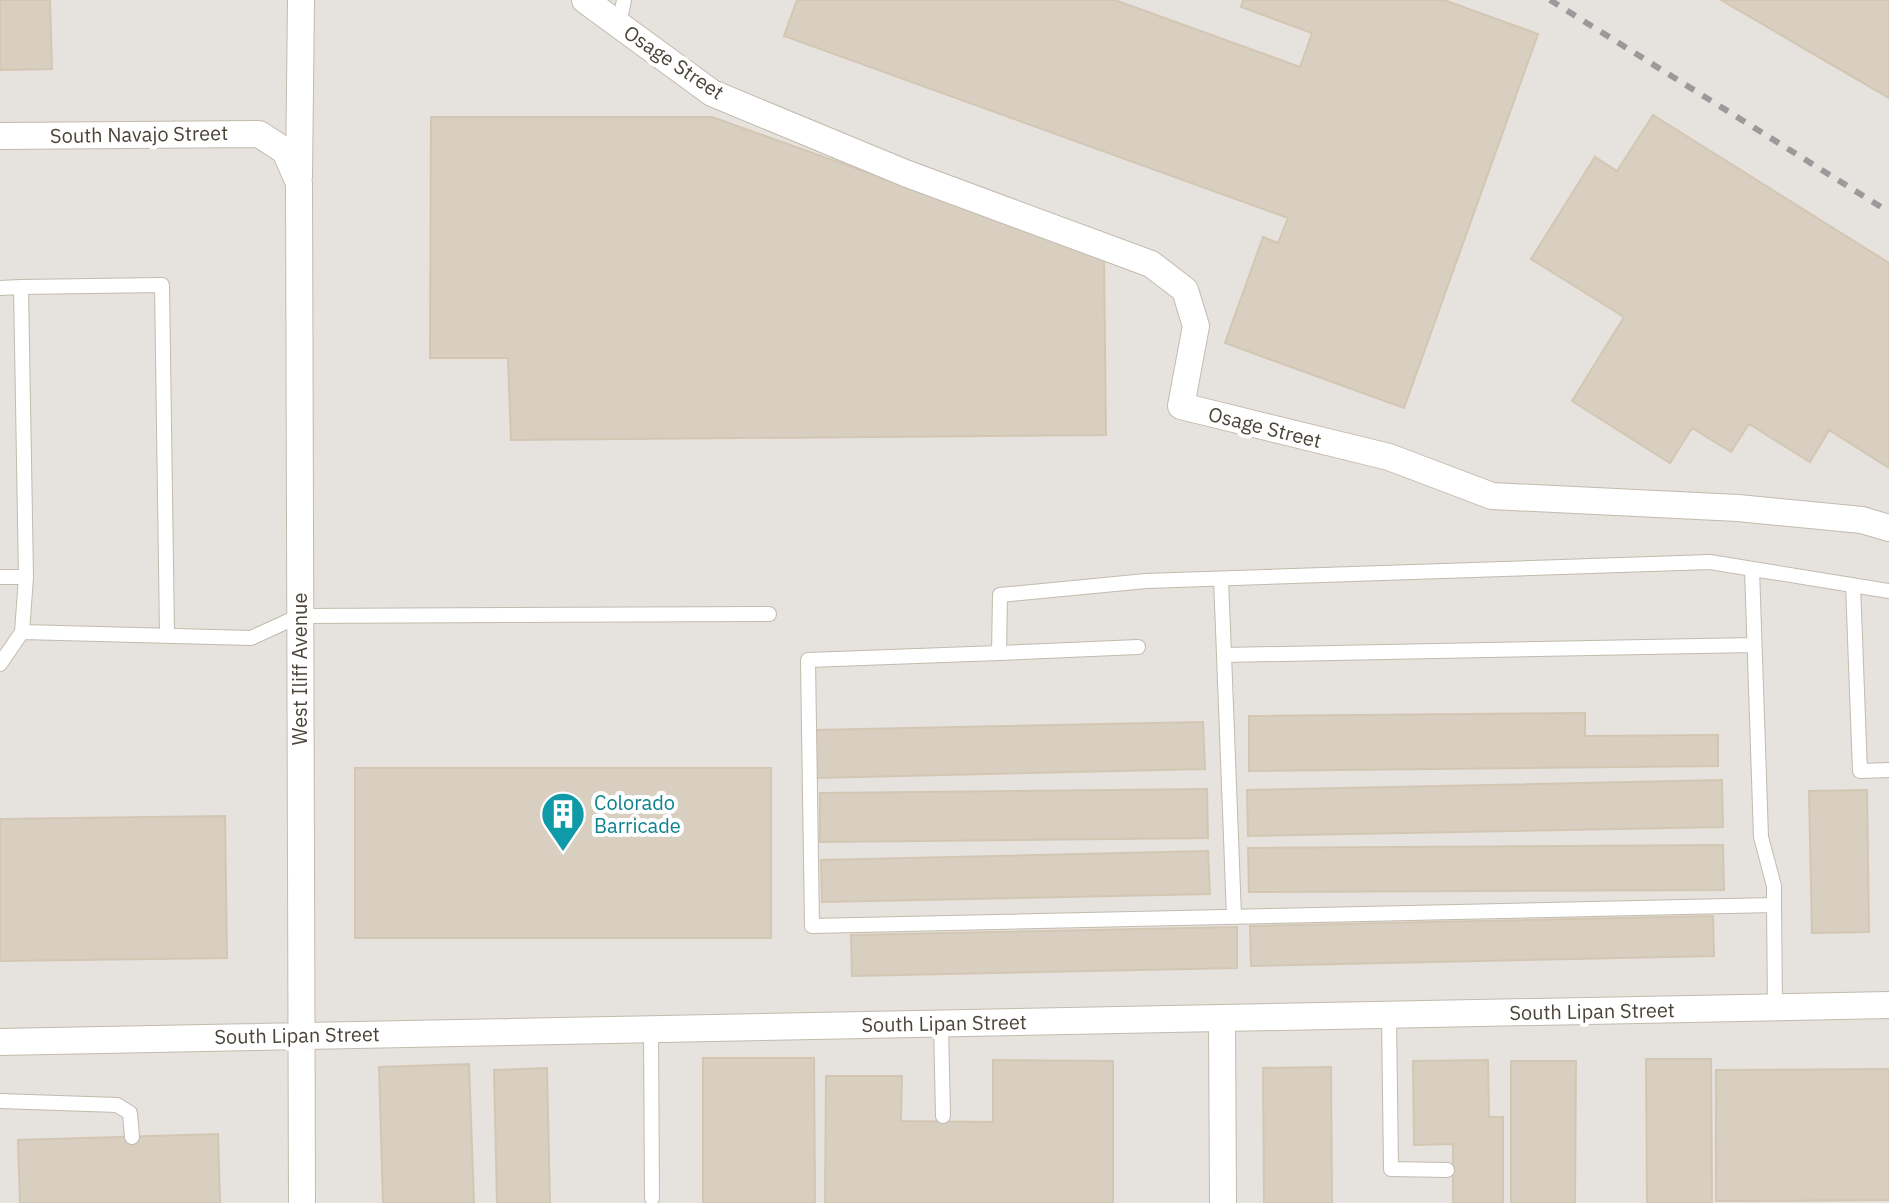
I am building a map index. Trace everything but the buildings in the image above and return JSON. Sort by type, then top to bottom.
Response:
[{"type":"street","points":[[299,183],[301,0]]},
{"type":"street","name":"Osage Street","points":[[585,0],[622,13],[712,93],[905,173],[1151,264],[1185,290],[1196,326],[1181,406],[1389,457],[1492,496],[1738,508],[1862,520],[1889,528]]},
{"type":"street","name":"South Navajo Street","points":[[0,136],[234,132],[259,134],[275,143]]},
{"type":"street","name":"West Iliff Avenue","points":[[275,143],[285,151],[299,183],[302,1203]]},
{"type":"street","name":"South Lipan Street","points":[[0,1042],[1889,1005]]},
{"type":"street","points":[[1222,1019],[1223,1203]]},
{"type":"lane","points":[[0,288],[162,285],[167,635]]},
{"type":"lane","points":[[0,664],[22,632],[26,577],[21,287]]},
{"type":"lane","points":[[999,653],[1000,595],[1146,581],[1710,562],[1889,591]]},
{"type":"lane","points":[[1752,569],[1761,837],[1774,886],[1775,1008]]},
{"type":"lane","points":[[0,577],[26,577]]},
{"type":"lane","points":[[1221,579],[1234,916]]},
{"type":"lane","points":[[1853,585],[1860,771],[1889,770]]},
{"type":"lane","points":[[22,632],[251,638],[299,616],[769,614]]},
{"type":"lane","points":[[1224,655],[1754,645]]},
{"type":"lane","points":[[1138,647],[808,660],[812,926],[1774,905]]},
{"type":"lane","points":[[1389,1015],[1391,1169],[1447,1170]]},
{"type":"lane","points":[[941,1024],[943,1116]]},
{"type":"lane","points":[[651,1029],[652,1198]]},
{"type":"lane","points":[[0,1101],[117,1105],[130,1113],[132,1137]]},
{"type":"shaded area","points":[[0,0],[1889,0],[1889,1203],[0,1203]]},
{"type":"railway","points":[[1550,0],[1889,212]]},
{"type":"place","name":"Colorado Barricade","points":[[563,853]]}]
